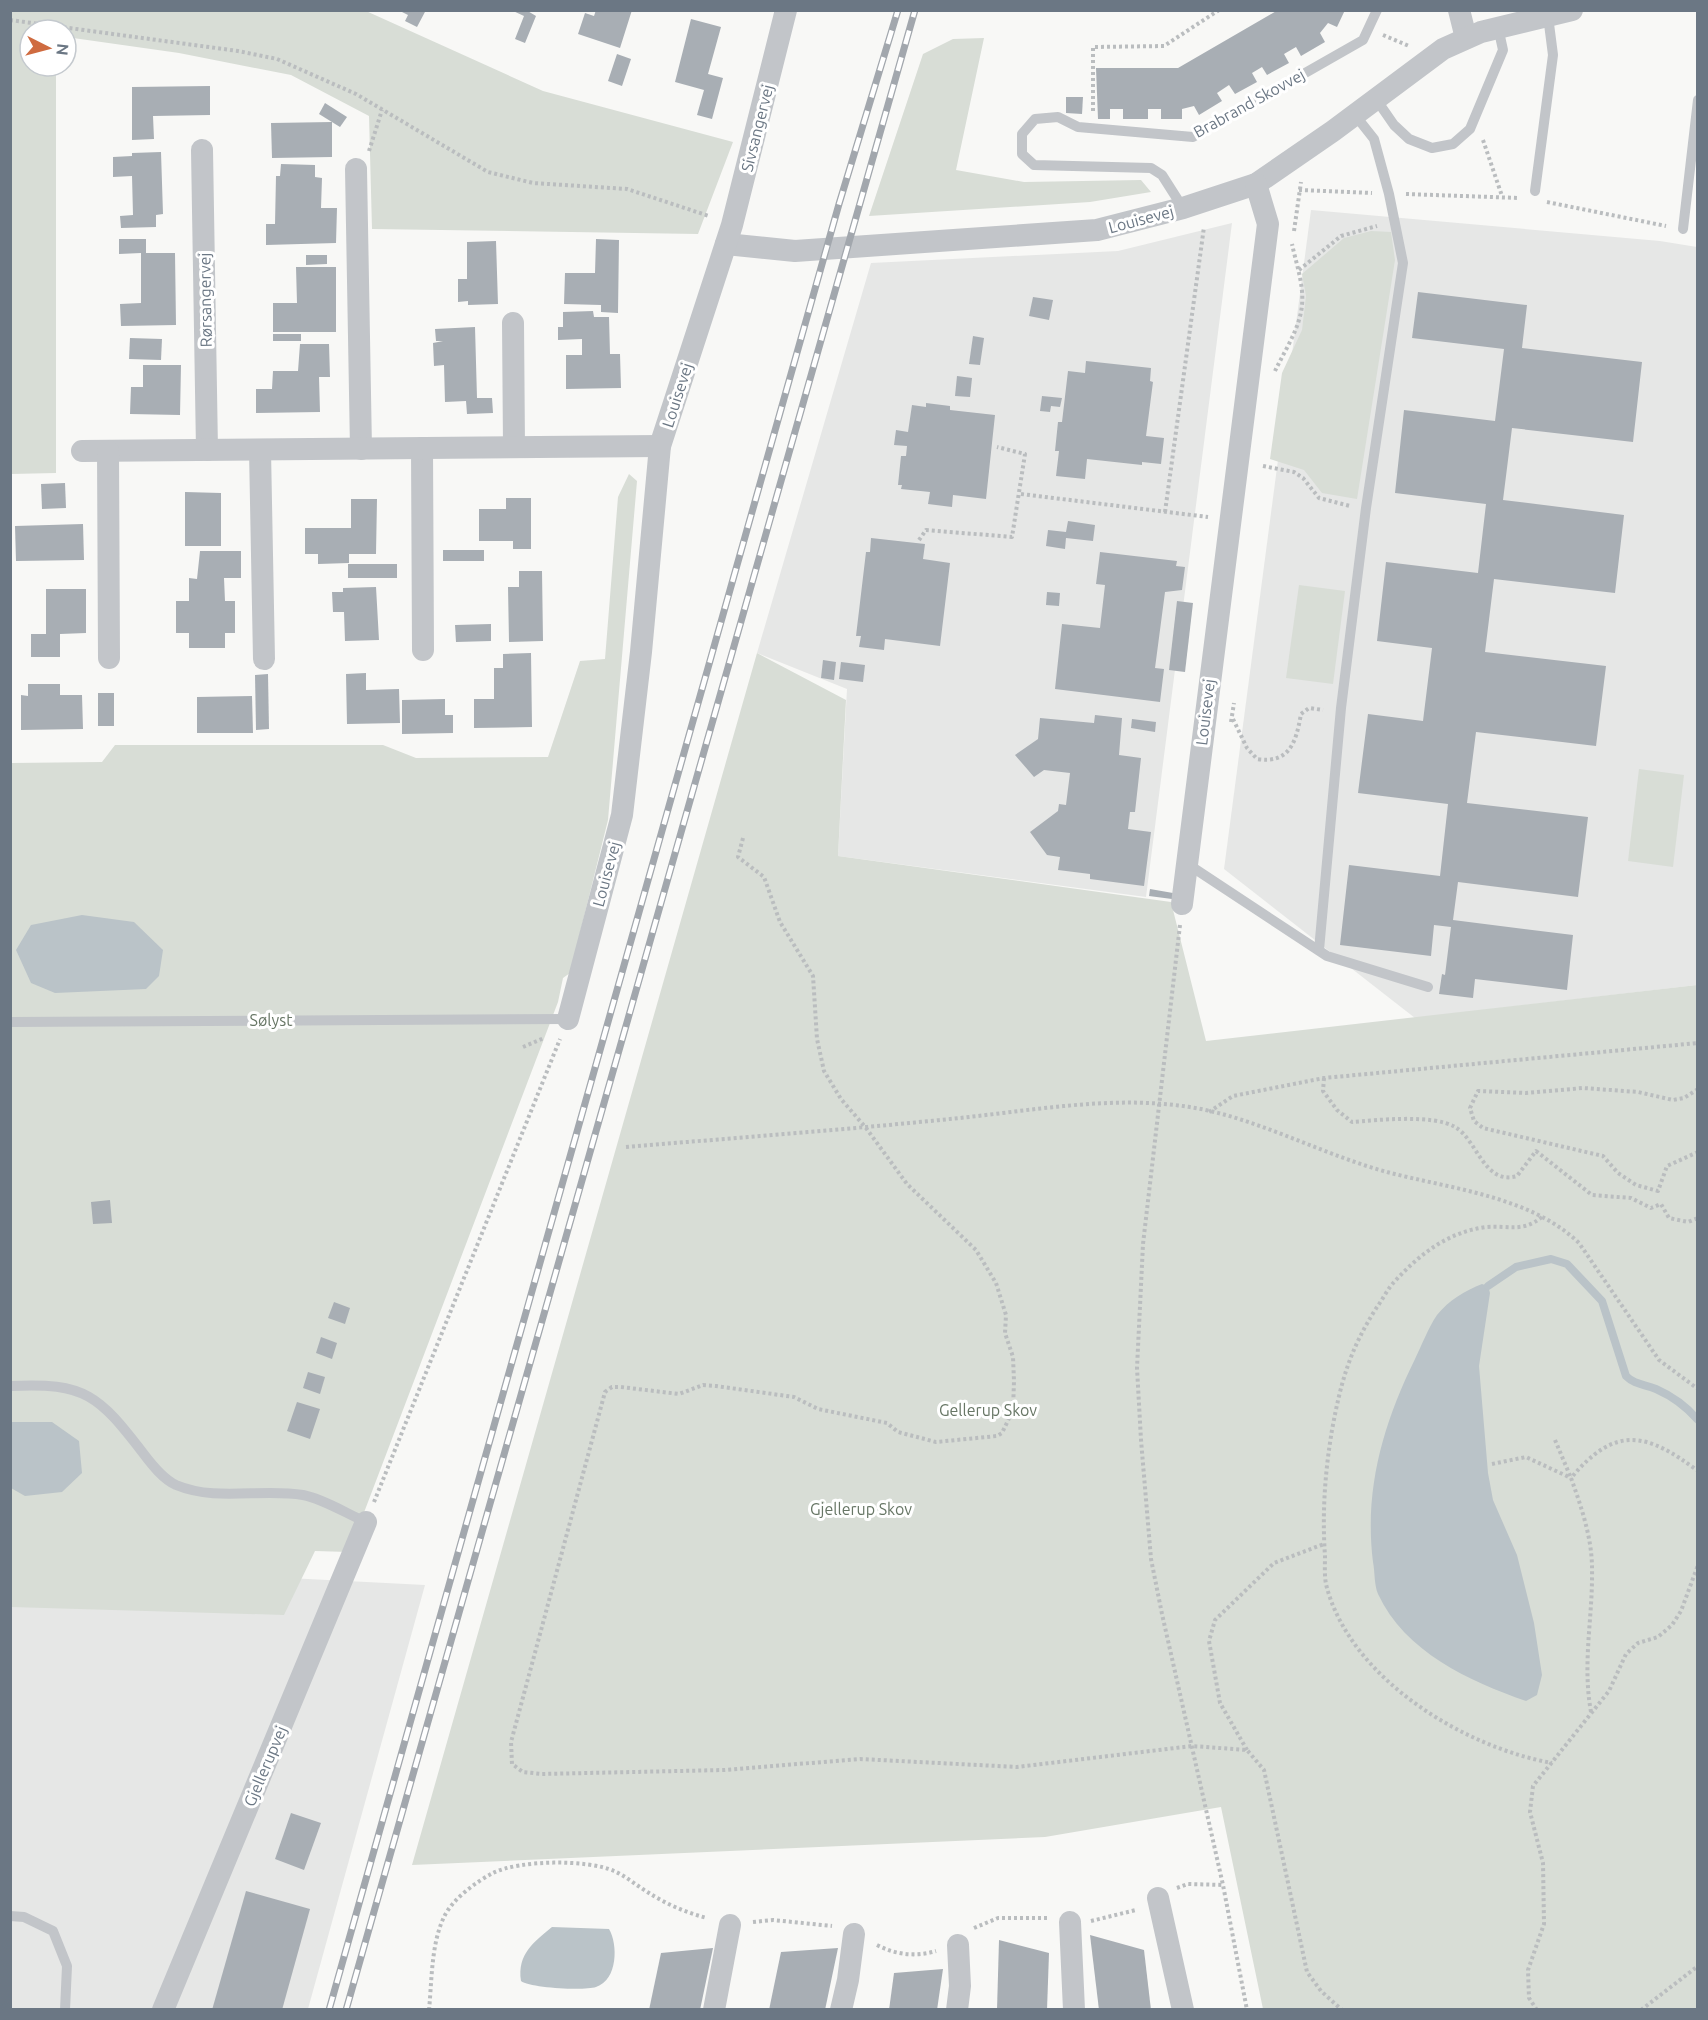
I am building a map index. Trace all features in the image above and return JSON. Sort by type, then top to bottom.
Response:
[{"type":"street","name":"Sivsangervej","points":[[729,235],[786,10]]},
{"type":"street","points":[[1459,10],[1466,38]]},
{"type":"street","name":"Louisevej","points":[[568,1019],[622,815],[641,652],[660,446],[729,235],[795,251],[1097,230],[1191,205],[1256,184],[1355,115],[1443,49],[1498,26],[1572,10]]},
{"type":"street","name":"Rørsangervej","points":[[202,150],[207,450]]},
{"type":"street","points":[[356,169],[361,449]]},
{"type":"street","name":"Louisevej","points":[[1182,904],[1268,224],[1256,184]]},
{"type":"street","points":[[513,323],[514,447]]},
{"type":"street","points":[[82,451],[660,446]]},
{"type":"street","points":[[422,448],[423,650]]},
{"type":"street","points":[[260,450],[264,659]]},
{"type":"street","points":[[108,451],[109,658]]},
{"type":"street","name":"Gjellerupvej","points":[[163,2010],[366,1522]]},
{"type":"street","points":[[1158,1898],[1183,2010]]},
{"type":"street","points":[[1070,1922],[1074,2010]]},
{"type":"street","points":[[714,2010],[730,1924]]},
{"type":"street","points":[[841,2010],[848,1980],[854,1934]]},
{"type":"street","points":[[957,2010],[960,1986],[958,1945]]},
{"type":"lane","name":"Brabrand Skovvej","points":[[1191,205],[1162,175],[1151,168],[1034,165],[1022,154],[1022,134],[1035,119],[1058,117],[1078,127],[1192,137],[1363,40],[1377,10]]},
{"type":"lane","points":[[1535,191],[1553,55],[1548,16]]},
{"type":"lane","points":[[1376,99],[1408,139],[1432,148],[1443,147],[1462,138],[1475,116],[1503,50],[1498,26]]},
{"type":"lane","points":[[1683,229],[1698,100]]},
{"type":"lane","points":[[1319,950],[1341,708],[1366,508],[1403,263],[1389,194],[1374,139],[1355,115]]},
{"type":"lane","points":[[1186,863],[1328,956],[1428,987]]},
{"type":"lane","points":[[10,1022],[568,1019]]},
{"type":"lane","points":[[10,1386],[54,1385],[88,1394],[116,1418],[153,1467],[174,1484],[206,1494],[304,1495],[366,1522]]},
{"type":"lane","points":[[10,1916],[24,1917],[52,1931],[67,1966],[64,2010]]},
{"type":"path","points":[[1093,128],[1093,47],[1164,46],[1219,10]]},
{"type":"path","points":[[10,20],[238,51],[277,59],[322,77],[488,172],[533,183],[627,189],[681,204],[729,235]]},
{"type":"path","points":[[1386,36],[1403,43]]},
{"type":"path","points":[[356,169],[372,146],[382,110]]},
{"type":"path","points":[[1475,116],[1502,196]]},
{"type":"path","points":[[1274,372],[1296,328],[1302,304],[1292,245],[1302,172],[1295,158]]},
{"type":"path","points":[[1256,184],[1300,190],[1502,196],[1524,199]]},
{"type":"path","points":[[1544,201],[1683,229]]},
{"type":"path","points":[[1165,512],[1204,226],[1191,205]]},
{"type":"path","points":[[1298,270],[1341,236],[1395,222]]},
{"type":"path","points":[[919,540],[927,530],[1012,537],[1021,494],[1025,454],[997,447]]},
{"type":"path","points":[[1262,476],[1264,454]]},
{"type":"path","points":[[1263,466],[1294,472],[1304,478],[1319,498],[1366,508]]},
{"type":"path","points":[[1021,494],[1230,520]]},
{"type":"path","points":[[1229,728],[1235,695]]},
{"type":"path","points":[[1232,718],[1247,748],[1257,759],[1275,760],[1285,754],[1293,744],[1301,714],[1309,708],[1341,708]]},
{"type":"path","points":[[743,838],[738,857],[764,877],[780,922],[813,976],[817,1039],[824,1071],[841,1099],[866,1128],[907,1184],[976,1250],[996,1283],[1006,1315],[1005,1333],[1012,1357],[1013,1410],[1002,1433],[997,1436],[936,1442],[898,1432],[886,1423],[818,1409],[794,1397],[716,1386],[703,1386],[679,1394],[612,1387],[605,1392],[602,1399],[511,1742],[512,1764],[523,1772],[542,1774],[724,1770],[860,1759],[1017,1767],[1192,1746],[1247,1750]]},
{"type":"path","points":[[1182,904],[1143,1244],[1137,1368],[1141,1440],[1151,1559],[1223,1885],[1247,2010]]},
{"type":"path","points":[[366,1522],[568,1019]]},
{"type":"path","points":[[1209,1112],[1233,1096],[1324,1078],[1698,1043]]},
{"type":"path","points":[[1324,1078],[1323,1091],[1337,1110],[1352,1122],[1404,1118],[1447,1124],[1456,1127],[1490,1170],[1501,1177],[1516,1176],[1536,1151],[1592,1195],[1631,1198],[1651,1208],[1661,1204],[1666,1216],[1688,1222],[1698,1218]]},
{"type":"path","points":[[1698,1089],[1684,1098],[1673,1100],[1638,1092],[1583,1088],[1526,1093],[1479,1091],[1473,1098],[1470,1108],[1474,1121],[1483,1128],[1603,1156],[1618,1173],[1636,1185],[1652,1191],[1658,1191],[1661,1187],[1667,1166],[1698,1152]]},
{"type":"path","points":[[626,1147],[866,1128],[1108,1103],[1159,1104],[1209,1112],[1332,1156],[1445,1185],[1528,1210],[1564,1228],[1579,1243],[1659,1359],[1698,1389]]},
{"type":"path","points":[[1542,1217],[1530,1227],[1488,1227],[1466,1231],[1433,1245],[1393,1282],[1349,1357],[1339,1395],[1324,1483],[1324,1544],[1326,1586],[1340,1623],[1364,1656],[1390,1683],[1421,1709],[1463,1732],[1508,1753],[1552,1763]]},
{"type":"path","points":[[1571,1478],[1605,1448],[1623,1440],[1640,1439],[1656,1443],[1698,1471]]},
{"type":"path","points":[[1555,1440],[1571,1478],[1588,1536],[1592,1568],[1586,1646],[1591,1712]]},
{"type":"path","points":[[1492,1464],[1526,1456],[1571,1478]]},
{"type":"path","points":[[1324,1544],[1274,1563],[1215,1620],[1209,1641],[1220,1703],[1247,1750],[1264,1770],[1307,1972],[1321,1991],[1342,2010]]},
{"type":"path","points":[[1537,2010],[1529,1998],[1528,1970],[1544,1924],[1543,1863],[1530,1812],[1533,1786],[1609,1691],[1626,1654],[1638,1644],[1658,1637],[1672,1625],[1681,1611],[1698,1565]]},
{"type":"path","points":[[429,2010],[436,1944],[445,1915],[467,1890],[494,1872],[530,1864],[589,1864],[614,1871],[651,1895],[690,1914],[730,1924],[773,1920],[828,1924],[890,1952],[922,1955],[958,1945],[968,1931],[999,1918],[1043,1917],[1070,1922],[1089,1922],[1130,1913],[1158,1898],[1167,1890],[1188,1884],[1223,1885]]},
{"type":"path","points":[[1641,2010],[1698,1966]]},
{"type":"shaded area","points":[[1311,210],[1660,241],[1697,247],[1697,985],[1415,1018],[1224,869]]},
{"type":"shaded area","points":[[1232,223],[1146,897],[838,856],[847,689],[757,653],[871,263],[1118,251]]},
{"type":"shaded area","points":[[82,915],[134,922],[163,950],[159,976],[146,989],[55,993],[31,983],[16,950],[31,925]]},
{"type":"shaded area","points":[[1482,1284],[1488,1286],[1490,1293],[1479,1366],[1488,1473],[1493,1500],[1517,1555],[1534,1623],[1542,1675],[1537,1695],[1526,1701],[1461,1674],[1422,1648],[1404,1632],[1378,1594],[1373,1562],[1371,1509],[1374,1483],[1385,1433],[1394,1408],[1437,1315],[1458,1296]]},
{"type":"shaded area","points":[[12,1422],[52,1422],[79,1441],[82,1473],[62,1492],[25,1496],[11,1488]]},
{"type":"shaded area","points":[[10,1564],[425,1585],[308,2009],[11,2009]]},
{"type":"shaded area","points":[[552,1927],[609,1929],[615,1952],[609,1977],[596,1987],[569,1989],[546,1987],[521,1981],[520,1972],[524,1956],[533,1944]]},
{"type":"green space","points":[[10,11],[366,11],[543,91],[733,142],[698,234],[372,229],[369,116],[291,75],[179,53],[78,39],[78,18],[18,18],[18,78],[56,78],[56,473],[11,474]]},
{"type":"green space","points":[[984,38],[956,170],[1024,182],[1141,180],[1151,192],[1090,202],[869,216],[923,54],[953,39]]},
{"type":"green space","points":[[1371,231],[1391,232],[1395,260],[1357,499],[1322,493],[1304,470],[1270,459],[1282,373],[1302,330],[1306,296],[1302,274],[1344,238]]},
{"type":"green space","name":"Sølyst","points":[[629,474],[637,481],[608,820],[570,973],[563,978],[558,1002],[349,1552],[315,1551],[284,1615],[11,1607],[11,763],[102,762],[115,745],[383,745],[416,758],[548,757],[580,661],[605,659],[618,497]]},
{"type":"green space","points":[[1299,585],[1345,591],[1333,684],[1286,678]]},
{"type":"green space","name":"Gjellerup Skov","points":[[757,653],[846,700],[838,856],[1171,902],[1206,1041],[1697,985],[1697,2009],[1263,2009],[1221,1807],[1045,1837],[412,1865]]},
{"type":"green space","points":[[1639,769],[1684,775],[1673,867],[1628,861]]},
{"type":"building","points":[[398,10],[426,10],[417,27],[405,21],[408,15]]},
{"type":"building","points":[[511,10],[526,10],[536,16],[525,43],[515,39],[524,16]]},
{"type":"building","points":[[596,10],[632,10],[620,48],[578,34],[585,13],[594,16]]},
{"type":"building","points":[[1278,10],[1345,10],[1337,27],[1328,23],[1320,33],[1325,42],[1301,56],[1296,47],[1284,54],[1289,63],[1267,75],[1262,67],[1252,73],[1257,82],[1235,94],[1229,85],[1217,93],[1222,101],[1199,115],[1194,106],[1182,109],[1182,119],[1161,119],[1161,109],[1148,109],[1148,119],[1123,119],[1123,109],[1110,109],[1110,119],[1098,119],[1096,68],[1178,68]]},
{"type":"building","points":[[691,19],[721,27],[708,74],[723,78],[712,119],[697,115],[704,90],[675,82]]},
{"type":"building","points":[[617,54],[631,59],[622,86],[608,81]]},
{"type":"building","points":[[210,86],[210,115],[153,116],[154,139],[132,140],[132,87]]},
{"type":"building","points":[[1066,97],[1083,97],[1082,114],[1066,113]]},
{"type":"building","points":[[325,103],[347,117],[340,127],[319,114]]},
{"type":"building","points":[[332,122],[332,157],[272,158],[271,123]]},
{"type":"building","points":[[161,152],[163,214],[156,215],[156,227],[121,228],[120,216],[133,215],[132,176],[113,177],[113,157],[132,156],[132,153]]},
{"type":"building","points":[[281,164],[315,165],[315,177],[322,178],[321,208],[337,208],[336,243],[266,245],[266,224],[275,224],[276,176],[280,176]]},
{"type":"building","points":[[119,239],[146,239],[146,253],[175,253],[176,325],[121,326],[120,304],[141,303],[141,253],[119,254]]},
{"type":"building","points":[[596,239],[619,240],[618,313],[601,312],[601,305],[564,304],[565,273],[595,273]]},
{"type":"building","points":[[496,241],[498,304],[468,305],[468,301],[458,302],[458,279],[467,279],[467,242]]},
{"type":"building","points":[[306,255],[327,255],[327,264],[306,265]]},
{"type":"building","points":[[296,267],[336,267],[336,332],[273,332],[273,303],[297,303]]},
{"type":"building","points":[[1418,292],[1527,305],[1522,348],[1642,362],[1633,442],[1512,428],[1503,500],[1624,515],[1615,593],[1494,579],[1485,652],[1606,666],[1596,746],[1476,732],[1467,803],[1588,817],[1578,897],[1458,882],[1453,920],[1573,935],[1567,990],[1475,979],[1473,998],[1439,994],[1442,974],[1445,975],[1451,927],[1434,925],[1431,956],[1340,945],[1349,865],[1440,876],[1448,804],[1358,793],[1368,714],[1423,721],[1432,648],[1377,641],[1386,562],[1478,573],[1486,504],[1395,493],[1404,410],[1495,421],[1504,349],[1412,338]]},
{"type":"building","points":[[1033,297],[1053,300],[1049,320],[1029,316]]},
{"type":"building","points":[[593,311],[594,317],[609,317],[610,354],[620,354],[621,388],[566,389],[566,355],[582,355],[582,339],[558,340],[558,327],[563,327],[563,312]]},
{"type":"building","points":[[475,327],[477,398],[492,398],[493,413],[467,414],[466,401],[445,402],[444,365],[434,366],[433,343],[443,341],[436,341],[435,329]]},
{"type":"building","points":[[273,334],[301,334],[301,341],[273,341]]},
{"type":"building","points":[[973,336],[984,338],[980,365],[969,364]]},
{"type":"building","points":[[130,338],[162,339],[161,360],[129,359]]},
{"type":"building","points":[[300,344],[329,344],[330,377],[319,377],[320,412],[256,413],[256,389],[272,389],[273,371],[298,371]]},
{"type":"building","points":[[1086,361],[1151,368],[1150,381],[1153,382],[1146,436],[1164,438],[1161,464],[1142,462],[1142,465],[1087,459],[1085,479],[1056,476],[1059,451],[1055,451],[1058,422],[1062,422],[1068,371],[1085,373]]},
{"type":"building","points":[[143,365],[181,365],[180,415],[130,414],[131,387],[143,387]]},
{"type":"building","points":[[957,376],[972,378],[970,397],[955,396]]},
{"type":"building","points":[[1042,396],[1062,398],[1060,407],[1051,406],[1050,412],[1040,411]]},
{"type":"building","points":[[926,403],[950,406],[950,410],[995,415],[986,499],[953,495],[952,507],[928,504],[930,492],[901,489],[902,485],[898,485],[901,456],[906,456],[907,446],[894,445],[896,430],[908,432],[912,405],[926,407]]},
{"type":"building","points":[[65,483],[66,508],[42,509],[41,484]]},
{"type":"building","points":[[185,492],[221,493],[221,546],[185,546]]},
{"type":"building","points":[[506,498],[531,498],[531,549],[513,549],[513,541],[479,541],[479,509],[506,509]]},
{"type":"building","points":[[351,499],[377,499],[376,554],[349,554],[349,563],[318,564],[318,554],[305,554],[305,528],[351,528]]},
{"type":"building","points":[[1068,521],[1095,525],[1093,541],[1066,538],[1065,549],[1046,546],[1048,530],[1066,532]]},
{"type":"building","points":[[83,524],[84,560],[16,561],[15,526]]},
{"type":"building","points":[[871,538],[925,544],[923,559],[950,563],[940,646],[885,639],[884,650],[859,647],[861,636],[856,636],[866,552],[870,552]]},
{"type":"building","points":[[443,550],[484,550],[484,561],[443,561]]},
{"type":"building","points":[[200,551],[241,551],[241,578],[224,578],[225,601],[235,601],[235,633],[225,633],[225,648],[189,648],[189,633],[176,633],[176,601],[189,601],[189,578],[197,579]]},
{"type":"building","points":[[1100,552],[1177,561],[1176,566],[1185,567],[1182,590],[1165,592],[1155,668],[1164,669],[1160,702],[1055,689],[1062,624],[1100,628],[1105,585],[1096,584]]},
{"type":"building","points":[[348,564],[397,564],[397,578],[348,578]]},
{"type":"building","points":[[519,571],[542,571],[543,641],[509,642],[508,587],[519,587]]},
{"type":"building","points":[[376,587],[379,640],[345,641],[344,612],[333,612],[332,592],[343,592],[343,588]]},
{"type":"building","points":[[46,589],[86,589],[86,633],[60,634],[60,657],[31,657],[31,634],[46,634]]},
{"type":"building","points":[[1047,592],[1060,593],[1059,606],[1046,605]]},
{"type":"building","points":[[1177,601],[1193,603],[1185,672],[1169,670]]},
{"type":"building","points":[[491,624],[491,641],[456,642],[455,625]]},
{"type":"building","points":[[531,653],[532,727],[474,728],[474,699],[494,699],[494,668],[503,668],[503,654]]},
{"type":"building","points":[[823,660],[836,662],[834,680],[821,678]]},
{"type":"building","points":[[841,662],[865,665],[863,682],[839,679]]},
{"type":"building","points":[[366,673],[366,690],[399,689],[400,723],[347,724],[346,674]]},
{"type":"building","points":[[268,674],[269,729],[256,730],[255,675]]},
{"type":"building","points":[[28,684],[60,684],[60,695],[82,695],[83,729],[21,730],[21,695],[28,696]]},
{"type":"building","points":[[98,693],[114,693],[114,726],[98,726]]},
{"type":"building","points":[[252,696],[253,733],[197,733],[197,697]]},
{"type":"building","points":[[445,699],[445,715],[453,715],[453,733],[402,734],[402,700]]},
{"type":"building","points":[[1095,715],[1122,718],[1119,755],[1141,758],[1135,812],[1130,812],[1128,829],[1151,832],[1144,886],[1090,879],[1090,874],[1058,870],[1060,857],[1047,855],[1030,832],[1058,811],[1059,804],[1066,805],[1070,773],[1044,770],[1034,777],[1015,755],[1038,739],[1040,718],[1094,723]]},
{"type":"building","points":[[1132,719],[1156,722],[1155,732],[1131,728]]},
{"type":"building","points":[[1150,889],[1173,893],[1172,899],[1149,896]]},
{"type":"building","points":[[110,1200],[112,1223],[93,1224],[91,1202]]},
{"type":"building","points":[[334,1302],[350,1308],[345,1324],[328,1318]]},
{"type":"building","points":[[321,1337],[337,1343],[332,1359],[316,1353]]},
{"type":"building","points":[[308,1372],[325,1377],[320,1394],[303,1388]]},
{"type":"building","points":[[297,1402],[320,1409],[310,1439],[287,1431]]},
{"type":"building","points":[[291,1813],[321,1823],[304,1870],[275,1859]]},
{"type":"building","points":[[246,1891],[310,1909],[282,2010],[212,2010]]},
{"type":"building","points":[[1090,1935],[1144,1950],[1151,2010],[1099,2010]]},
{"type":"building","points":[[999,1940],[1049,1953],[1047,2010],[997,2010]]},
{"type":"building","points":[[713,1948],[700,2010],[649,2010],[661,1953]]},
{"type":"building","points":[[838,1948],[825,2010],[769,2010],[781,1952]]},
{"type":"building","points":[[943,1969],[937,2010],[889,2010],[894,1973]]},
{"type":"waterway","points":[[1488,1286],[1516,1267],[1551,1259],[1567,1264],[1602,1301],[1626,1376],[1673,1398],[1698,1420]]},
{"type":"railway","points":[[329,2010],[839,204],[898,10]]},
{"type":"railway","points":[[346,2010],[915,10]]},
{"type":"park label","name":"Gellerup Skov","points":[[988,1410]]}]
